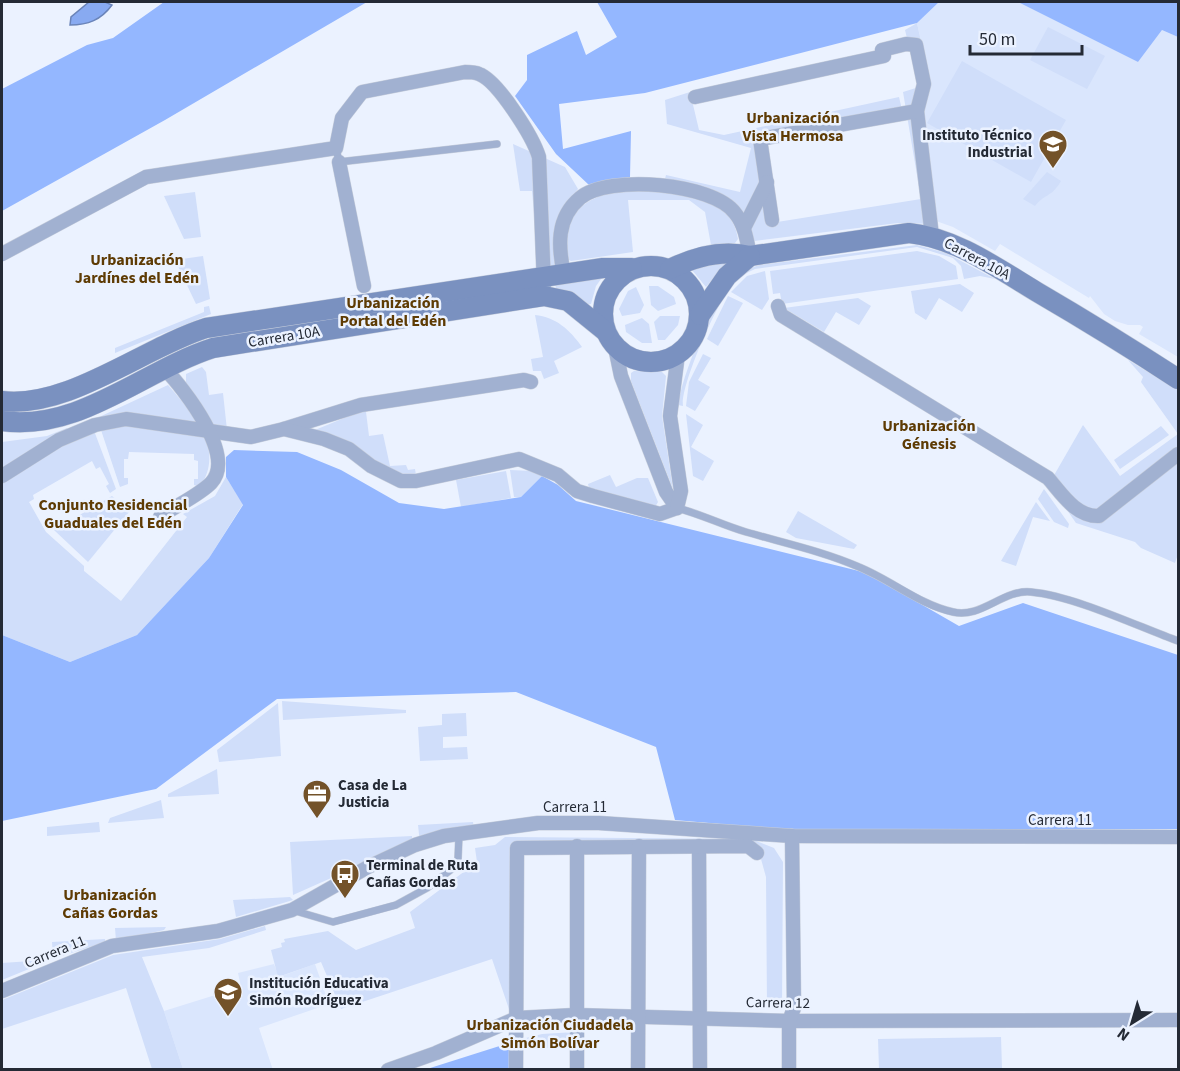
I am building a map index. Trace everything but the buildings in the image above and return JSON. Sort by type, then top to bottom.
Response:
[{"type":"street","points":[[695,98],[884,56],[882,50],[906,44],[916,45],[924,84],[917,111],[932,236]]},
{"type":"street","points":[[2,254],[146,177],[336,148],[342,118],[362,92],[465,72],[477,73],[484,77],[534,142],[544,287]]},
{"type":"street","points":[[772,220],[760,139],[917,111]]},
{"type":"street","points":[[339,162],[364,286]]},
{"type":"street","points":[[744,228],[766,182]]},
{"type":"street","points":[[564,274],[560,254],[564,219],[580,198],[595,190],[628,185],[661,186],[702,192],[735,212],[744,228],[750,256],[727,276],[700,315],[695,334],[678,354],[650,363],[631,358],[610,339]]},
{"type":"street","name":"Carrera 10A","points":[[670,269],[693,258],[734,252],[750,256],[909,233],[932,236],[948,241],[1020,282],[1179,379]]},
{"type":"street","points":[[2,401],[16,403],[54,396],[94,380],[152,349],[206,328],[544,287],[564,274],[603,268],[633,268],[651,265],[670,269],[686,280],[696,296],[700,315]]},
{"type":"street","points":[[633,268],[617,278],[606,294],[602,312],[621,376],[666,492],[677,508]]},
{"type":"street","name":"Carrera 10A","points":[[2,421],[14,423],[62,417],[107,399],[165,369],[213,348],[544,287],[568,301],[610,339]]},
{"type":"street","points":[[778,306],[781,315],[1048,478],[1067,501],[1092,516],[1099,516],[1179,454]]},
{"type":"street","points":[[677,508],[681,491],[670,416],[678,354]]},
{"type":"street","points":[[160,517],[212,482],[219,459],[209,432],[186,393],[165,369]]},
{"type":"street","points":[[2,476],[59,440],[95,425],[126,418],[251,437],[361,405],[524,380],[531,382]]},
{"type":"street","points":[[284,429],[324,439],[349,449],[371,466],[401,481],[416,482],[519,459],[558,475],[577,491],[585,494],[660,514],[677,508]]},
{"type":"street","name":"Carrera 11","points":[[2,991],[112,946],[218,931],[292,910],[368,867],[415,845],[444,836],[538,823],[599,823],[792,836],[1179,837]]},
{"type":"street","points":[[789,1070],[789,1021],[794,1008],[792,836]]},
{"type":"street","points":[[516,1070],[515,852],[521,846],[748,846],[757,853]]},
{"type":"street","points":[[577,846],[575,1015],[577,1070]]},
{"type":"street","points":[[638,1070],[639,846]]},
{"type":"street","points":[[699,846],[699,1070]]},
{"type":"street","name":"Carrera 12","points":[[388,1070],[436,1053],[517,1018],[575,1015],[789,1021],[1179,1020]]},
{"type":"lane","points":[[336,148],[339,162],[497,144]]},
{"type":"lane","points":[[677,508],[706,516],[743,531],[828,553],[886,578],[935,606],[956,613],[971,612],[1007,595],[1030,591],[1080,604],[1179,641]]},
{"type":"lane","points":[[292,910],[333,922],[396,904],[428,888],[453,868],[458,859],[459,835]]},
{"type":"shaded area","points":[[89,2],[105,2],[112,5],[94,21],[70,25],[71,17]]},
{"type":"shaded area","points":[[164,2],[367,2],[165,120],[2,211],[2,89],[87,45],[113,38]]},
{"type":"shaded area","points":[[597,2],[939,2],[917,23],[645,93],[559,104],[563,149],[631,131],[630,177],[589,185],[556,154],[515,96],[527,80],[527,55],[577,31],[586,55],[617,37]]},
{"type":"shaded area","name":"Instituto Técnico Industrial","points":[[939,2],[1018,2],[1138,62],[1162,30],[1178,37],[1178,357],[1139,334],[1143,327],[1140,325],[1128,325],[1115,321],[1104,314],[1090,296],[1089,298],[1000,244],[995,251],[953,227],[936,221],[920,116],[930,81],[917,23]]},
{"type":"shaded area","points":[[1018,2],[1178,2],[1178,37],[1162,30],[1138,62]]},
{"type":"shaded area","points":[[917,23],[930,82],[920,116],[935,224],[898,223],[754,241],[729,199],[700,186],[665,179],[666,175],[740,192],[751,148],[667,124],[665,100],[690,92],[699,130],[724,135],[899,97],[903,114],[757,138],[771,223],[921,199],[903,92],[919,87],[905,30]]},
{"type":"shaded area","points":[[1048,27],[1105,56],[1087,89],[1030,60]]},
{"type":"shaded area","points":[[962,61],[1066,120],[1031,182],[927,123]]},
{"type":"shaded area","points":[[513,144],[565,167],[578,189],[556,225],[553,245],[556,267],[539,271],[532,191],[520,191]]},
{"type":"shaded area","points":[[1047,172],[1061,181],[1054,190],[1035,206],[1023,199]]},
{"type":"shaded area","points":[[628,189],[677,193],[710,203],[724,211],[733,223],[738,239],[735,243],[711,245],[705,212],[689,200],[628,200],[633,252],[571,261],[567,259],[568,229],[580,209],[600,196]]},
{"type":"shaded area","points":[[195,192],[201,237],[184,239],[164,196]]},
{"type":"shaded area","points":[[917,245],[946,253],[995,279],[980,276],[964,279],[961,266],[953,258],[917,247],[755,269],[738,280],[723,298],[693,365],[687,382],[683,406],[678,405],[685,377],[706,325],[722,295],[732,281],[743,272],[760,265]]},
{"type":"shaded area","points":[[917,251],[939,256],[956,266],[958,279],[782,304],[780,293],[773,294],[770,271]]},
{"type":"shaded area","points":[[203,256],[210,299],[196,304],[175,260]]},
{"type":"shaded area","points":[[727,260],[728,264],[706,287],[692,270],[693,266]]},
{"type":"shaded area","points":[[765,271],[769,299],[762,310],[731,292],[747,276]]},
{"type":"shaded area","points":[[600,276],[601,279],[596,286],[591,304],[586,305],[569,291],[556,288],[555,284]]},
{"type":"shaded area","points":[[960,284],[974,293],[962,312],[939,298],[926,320],[915,313],[911,291]]},
{"type":"shaded area","points":[[649,286],[658,286],[674,297],[676,304],[658,311],[651,305]]},
{"type":"shaded area","points":[[636,287],[644,305],[640,313],[622,316],[619,309],[628,291]]},
{"type":"shaded area","points":[[728,296],[743,303],[718,346],[707,339]]},
{"type":"shaded area","points":[[858,298],[871,306],[859,325],[836,312],[824,332],[784,308]]},
{"type":"shaded area","points":[[209,306],[211,314],[115,353],[115,348],[204,312],[204,307]]},
{"type":"shaded area","points":[[535,315],[550,318],[562,325],[582,347],[554,361],[559,373],[544,379],[541,371],[533,371],[531,359],[543,357]]},
{"type":"shaded area","points":[[660,316],[680,316],[678,325],[665,340],[658,340],[654,322]]},
{"type":"shaded area","points":[[642,318],[649,324],[652,343],[642,343],[626,332],[625,325]]},
{"type":"shaded area","points":[[703,354],[711,358],[698,380],[710,387],[695,411],[686,406],[689,382]]},
{"type":"shaded area","points":[[1128,360],[1178,390],[1178,434],[1141,382],[1143,377]]},
{"type":"shaded area","points":[[202,367],[206,372],[209,395],[223,393],[227,430],[213,427],[186,383],[186,374]]},
{"type":"shaded area","points":[[634,371],[662,372],[666,376],[662,416],[673,489],[631,381],[631,373]]},
{"type":"shaded area","points":[[168,385],[196,420],[203,433],[208,446],[207,473],[200,487],[194,485],[194,479],[198,479],[198,461],[194,460],[194,454],[129,452],[128,459],[124,459],[124,478],[128,478],[128,484],[120,487],[97,418]]},
{"type":"shaded area","points":[[361,411],[366,412],[369,436],[383,434],[390,466],[406,465],[408,470],[415,469],[416,475],[405,476],[315,430]]},
{"type":"shaded area","points":[[686,414],[703,425],[691,447],[714,461],[703,481],[693,476]]},
{"type":"shaded area","points":[[1083,425],[1120,476],[1178,434],[1178,554],[1175,563],[1141,548],[1135,542],[1076,523],[1049,484]]},
{"type":"shaded area","points":[[1161,426],[1169,435],[1120,469],[1114,460]]},
{"type":"shaded area","points":[[67,428],[71,433],[93,428],[116,489],[110,493],[106,486],[109,484],[100,467],[96,469],[92,461],[33,495],[34,499],[29,502],[46,532],[84,566],[84,571],[121,601],[187,517],[183,514],[215,496],[226,477],[243,504],[209,558],[137,635],[70,662],[2,635],[2,442],[47,436]]},
{"type":"shaded area","points":[[234,450],[297,452],[341,470],[399,503],[444,509],[521,497],[542,476],[558,485],[576,501],[867,573],[959,626],[1023,603],[1178,655],[1178,829],[798,831],[675,820],[656,747],[516,692],[277,699],[156,789],[2,821],[2,635],[70,662],[137,635],[209,558],[243,505],[226,477],[226,457]]},
{"type":"shaded area","points":[[510,470],[532,471],[542,476],[521,497],[514,497]]},
{"type":"shaded area","points":[[506,471],[511,498],[461,507],[456,480]]},
{"type":"shaded area","points":[[610,475],[616,487],[637,478],[648,478],[658,502],[655,507],[589,488],[588,484]]},
{"type":"shaded area","points":[[1044,489],[1069,524],[1068,528],[1054,522],[1038,499]]},
{"type":"shaded area","points":[[112,496],[129,512],[88,562],[54,530]]},
{"type":"shaded area","points":[[1036,502],[1050,521],[1033,517],[1016,566],[1001,561]]},
{"type":"shaded area","points":[[798,511],[857,545],[854,549],[796,538],[786,532]]},
{"type":"shaded area","points":[[282,701],[406,710],[406,713],[283,720]]},
{"type":"shaded area","points":[[278,703],[281,756],[219,762],[217,750]]},
{"type":"shaded area","points":[[466,713],[467,736],[443,737],[443,748],[467,747],[468,759],[420,761],[418,727],[442,725],[442,714]]},
{"type":"shaded area","points":[[217,769],[219,794],[168,797],[168,794]]},
{"type":"shaded area","points":[[161,800],[164,818],[108,823],[110,818]]},
{"type":"shaded area","points":[[99,822],[100,832],[47,836],[47,827]]},
{"type":"shaded area","points":[[473,822],[474,829],[420,843],[418,825]]},
{"type":"shaded area","points":[[412,836],[412,842],[293,895],[290,842]]},
{"type":"shaded area","points":[[505,837],[751,839],[774,848],[783,862],[782,1007],[767,1008],[766,877],[759,852],[749,843],[512,843],[515,1014],[511,1015],[492,959],[341,1009],[321,962],[278,977],[271,950],[282,947],[281,943],[285,942],[284,939],[328,931],[356,950],[415,928],[410,912],[477,862],[475,848],[495,845]]},
{"type":"shaded area","points":[[290,897],[293,900],[236,917],[233,900]]},
{"type":"shaded area","points":[[265,926],[266,930],[209,948],[142,957],[164,1011],[183,1069],[152,1069],[126,988],[2,1029],[2,1000],[113,955],[220,939]]},
{"type":"shaded area","points":[[166,927],[164,930],[116,941],[115,928]]},
{"type":"shaded area","points":[[105,939],[105,942],[53,959],[52,942]]},
{"type":"shaded area","points":[[45,960],[46,962],[2,980],[2,963]]},
{"type":"shaded area","name":"Institución Educativa Simón Rodríguez","points":[[274,964],[279,977],[315,964],[329,1004],[259,1028],[273,1070],[183,1069],[164,1011],[241,987],[238,973]]},
{"type":"shaded area","points":[[575,1032],[574,1048],[519,1048],[518,1040],[542,1034]]},
{"type":"shaded area","points":[[1001,1037],[1002,1069],[879,1069],[878,1039]]},
{"type":"shaded area","points":[[509,1043],[509,1069],[427,1069]]},
{"type":"place","name":"Instituto Técnico Industrial","points":[[1053,170]]},
{"type":"place","name":"Casa de La Justicia","points":[[317,820]]},
{"type":"place","name":"Terminal de Ruta Cañas Gordas","points":[[345,900]]},
{"type":"place","name":"Institución Educativa Simón Rodríguez","points":[[228,1018]]},
{"type":"district","name":"Urbanización Vista Hermosa","points":[[793,127]]},
{"type":"district","name":"Urbanización Jardínes del Edén","points":[[137,269]]},
{"type":"district","name":"Urbanización Portal del Edén","points":[[393,312]]},
{"type":"district","name":"Urbanización Génesis","points":[[929,435]]},
{"type":"district","name":"Conjunto Residencial Guaduales del Edén","points":[[113,514]]},
{"type":"district","name":"Urbanización Cañas Gordas","points":[[110,904]]},
{"type":"district","name":"Urbanización Ciudadela Simón Bolívar","points":[[550,1034]]}]
